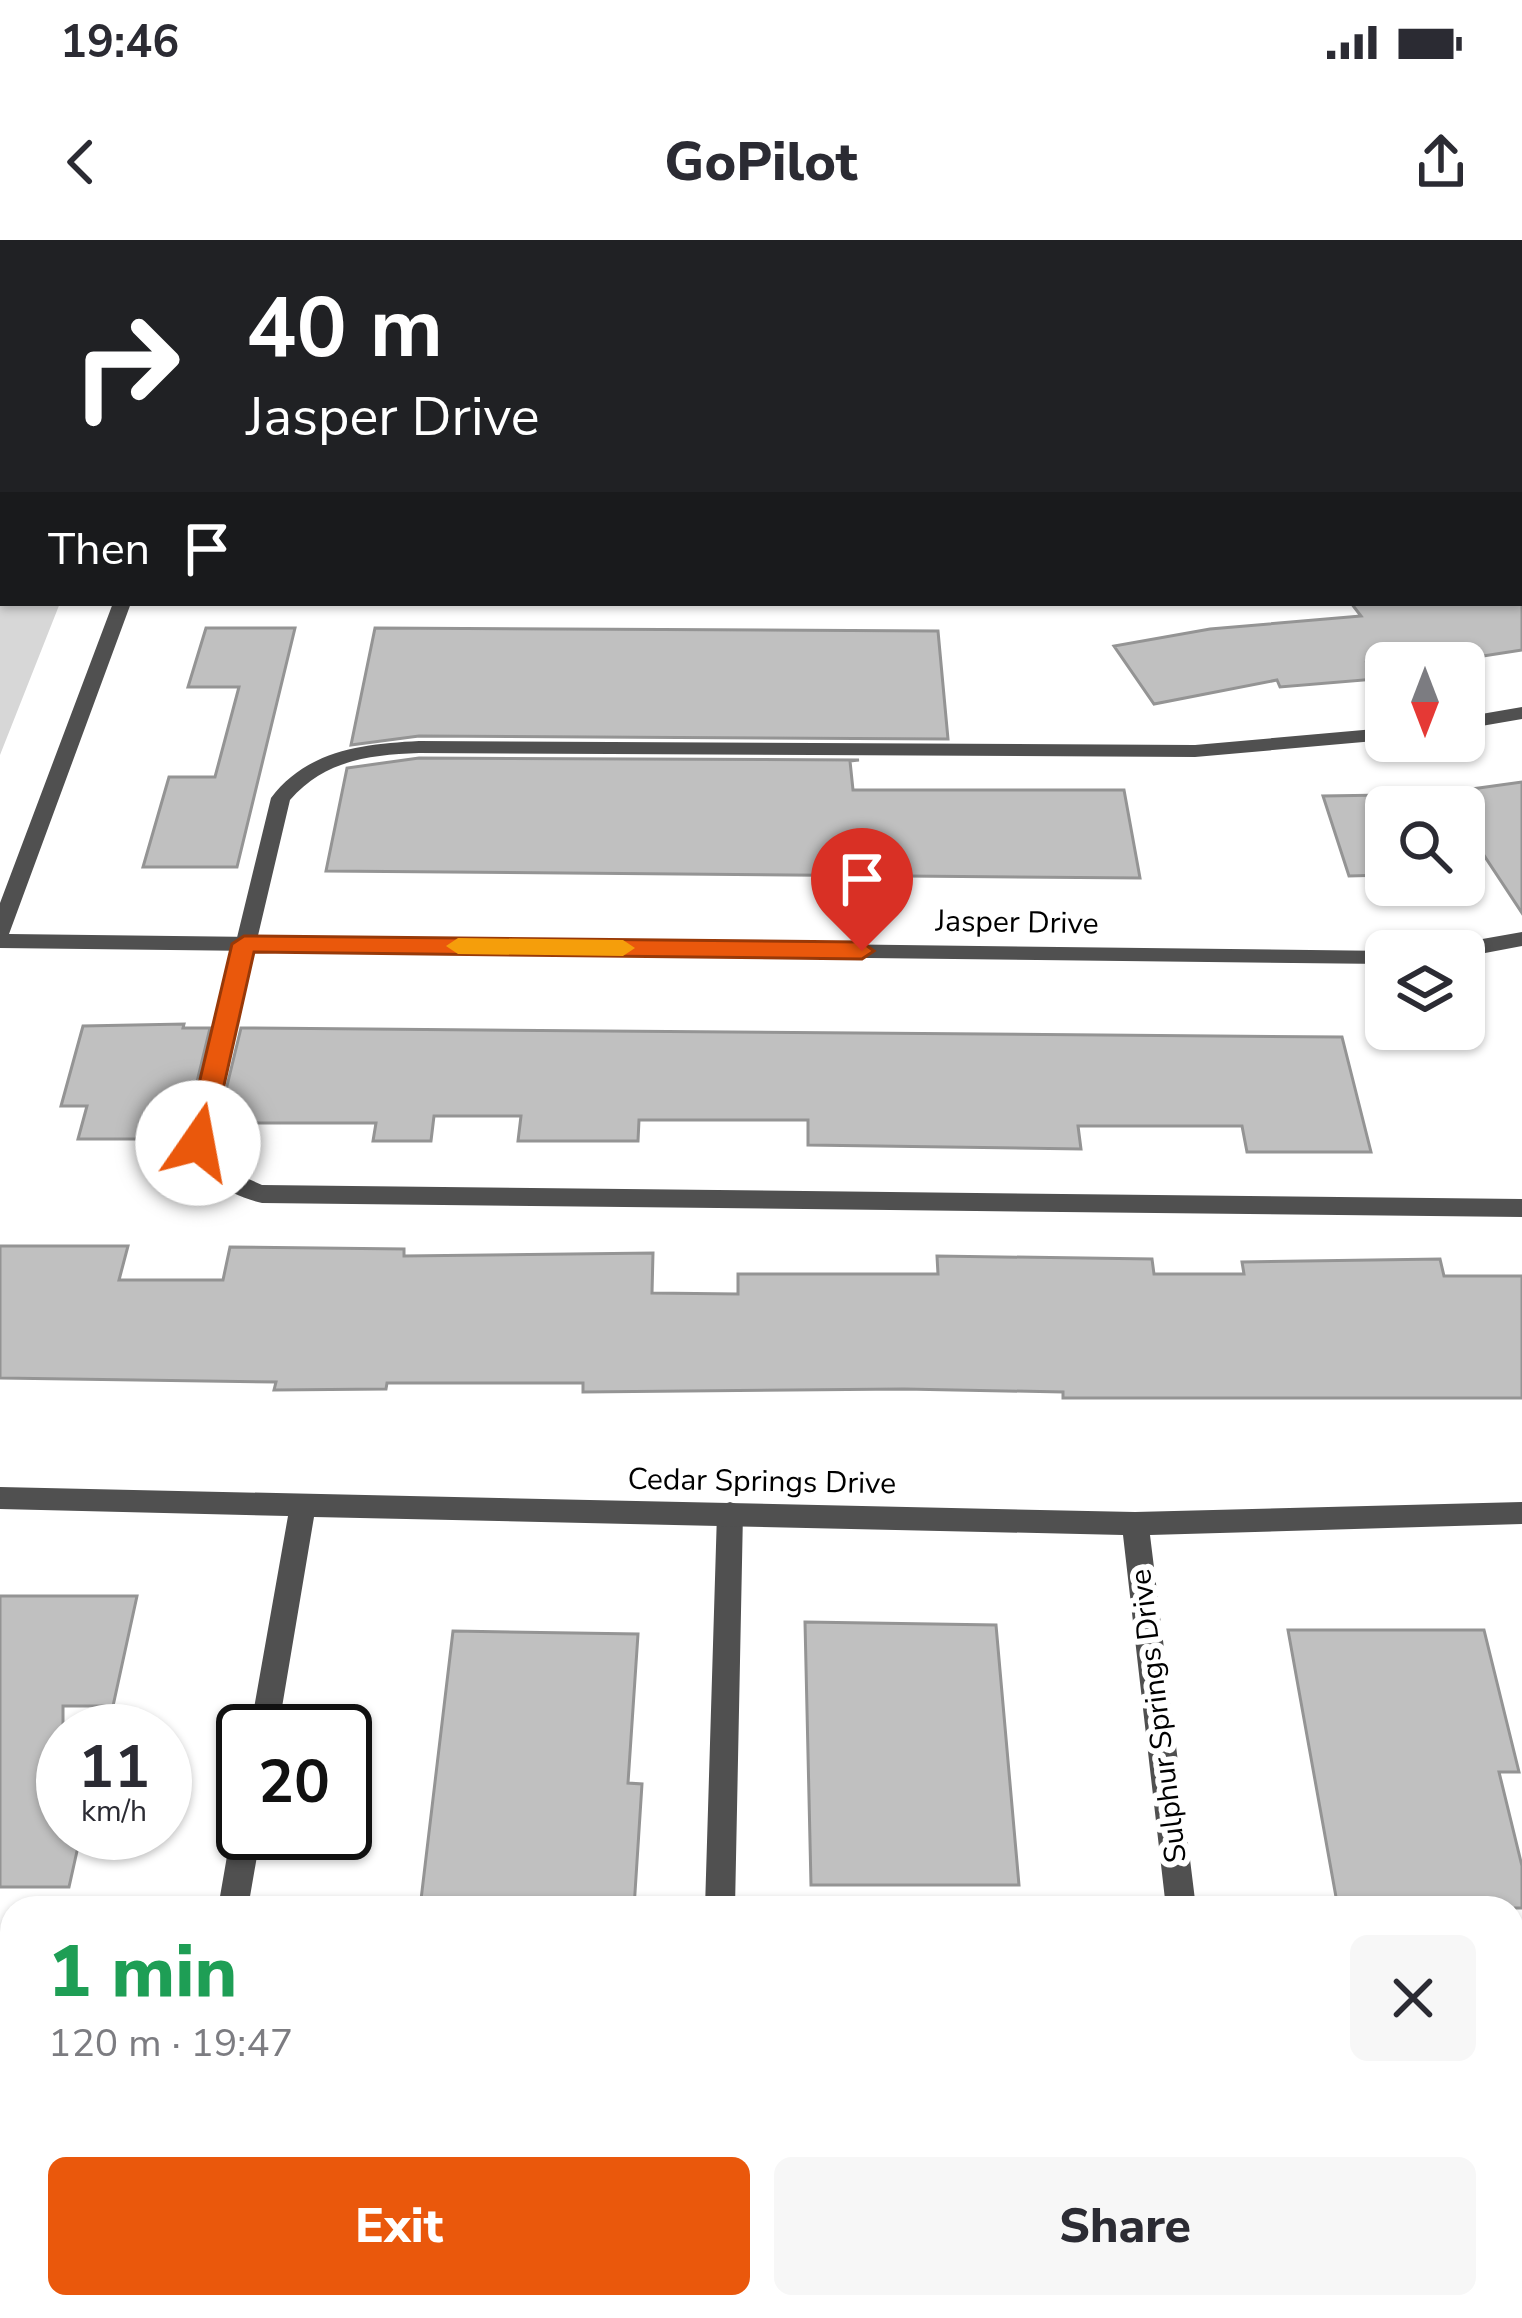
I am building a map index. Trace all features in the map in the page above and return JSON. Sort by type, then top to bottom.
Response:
[{"type":"street","points":[[0,931],[121,606]]},
{"type":"street","points":[[1485,719],[1522,713]]},
{"type":"street","points":[[1365,736],[1195,751],[369,749],[308,770],[281,798],[198,1143],[213,1170],[244,1190],[1297,1209],[1522,1208]]},
{"type":"street","points":[[1485,946],[1522,939]]},
{"type":"street","name":"Jasper Drive","points":[[0,941],[1365,957]]},
{"type":"street","name":"Cedar Springs Drive","points":[[0,1498],[1135,1524],[1522,1513]]},
{"type":"street","points":[[269,1704],[303,1502]]},
{"type":"street","points":[[720,1896],[730,1513]]},
{"type":"street","name":"Sulphur Springs Drive","points":[[1135,1524],[1180,1896]]},
{"type":"street","points":[[235,1896],[241,1860]]},
{"type":"shaded area","points":[[0,606],[59,606],[0,755]]},
{"type":"building","points":[[1353,606],[1522,606],[1522,650],[1485,656],[1485,642],[1365,642],[1365,680],[1280,687],[1277,680],[1154,704],[1114,646],[1210,629],[1361,616]]},
{"type":"building","points":[[206,628],[295,628],[237,867],[143,867],[169,777],[215,777],[239,687],[188,687]]},
{"type":"building","points":[[375,628],[938,631],[948,739],[419,736],[351,745]]},
{"type":"building","points":[[419,758],[859,760],[850,761],[853,790],[1124,790],[1140,878],[326,871],[347,768]]},
{"type":"building","points":[[1522,782],[1522,913],[1485,857],[1485,787]]},
{"type":"building","points":[[1365,795],[1365,876],[1349,876],[1323,796]]},
{"type":"building","points":[[184,1024],[183,1028],[210,1028],[187,1123],[162,1123],[158,1139],[78,1139],[87,1106],[61,1106],[83,1026]]},
{"type":"building","points":[[241,1028],[1342,1037],[1371,1152],[1247,1152],[1242,1126],[1078,1126],[1081,1149],[808,1145],[808,1120],[639,1120],[638,1141],[518,1141],[521,1116],[434,1116],[431,1141],[373,1141],[376,1123],[218,1123]]},
{"type":"building","points":[[0,1246],[128,1246],[119,1280],[223,1280],[230,1247],[404,1249],[404,1256],[653,1253],[652,1293],[738,1294],[738,1274],[938,1274],[937,1256],[1152,1259],[1154,1274],[1244,1274],[1242,1262],[1440,1259],[1444,1276],[1522,1276],[1522,1398],[1063,1398],[1063,1392],[904,1389],[583,1392],[583,1383],[387,1383],[386,1389],[274,1390],[276,1382],[0,1378]]},
{"type":"building","points":[[0,1596],[137,1596],[113,1704],[36,1704],[36,1860],[75,1860],[69,1887],[0,1887]]},
{"type":"building","points":[[805,1622],[996,1625],[1019,1885],[811,1885]]},
{"type":"building","points":[[1288,1630],[1484,1630],[1519,1772],[1499,1772],[1522,1866],[1522,1896],[1336,1896]]},
{"type":"building","points":[[453,1631],[638,1634],[628,1783],[642,1784],[635,1896],[421,1896]]},
{"type":"slow traffic","points":[[458,946],[623,948]]},
{"type":"route","points":[[198,1143],[244,944],[862,951]]}]
